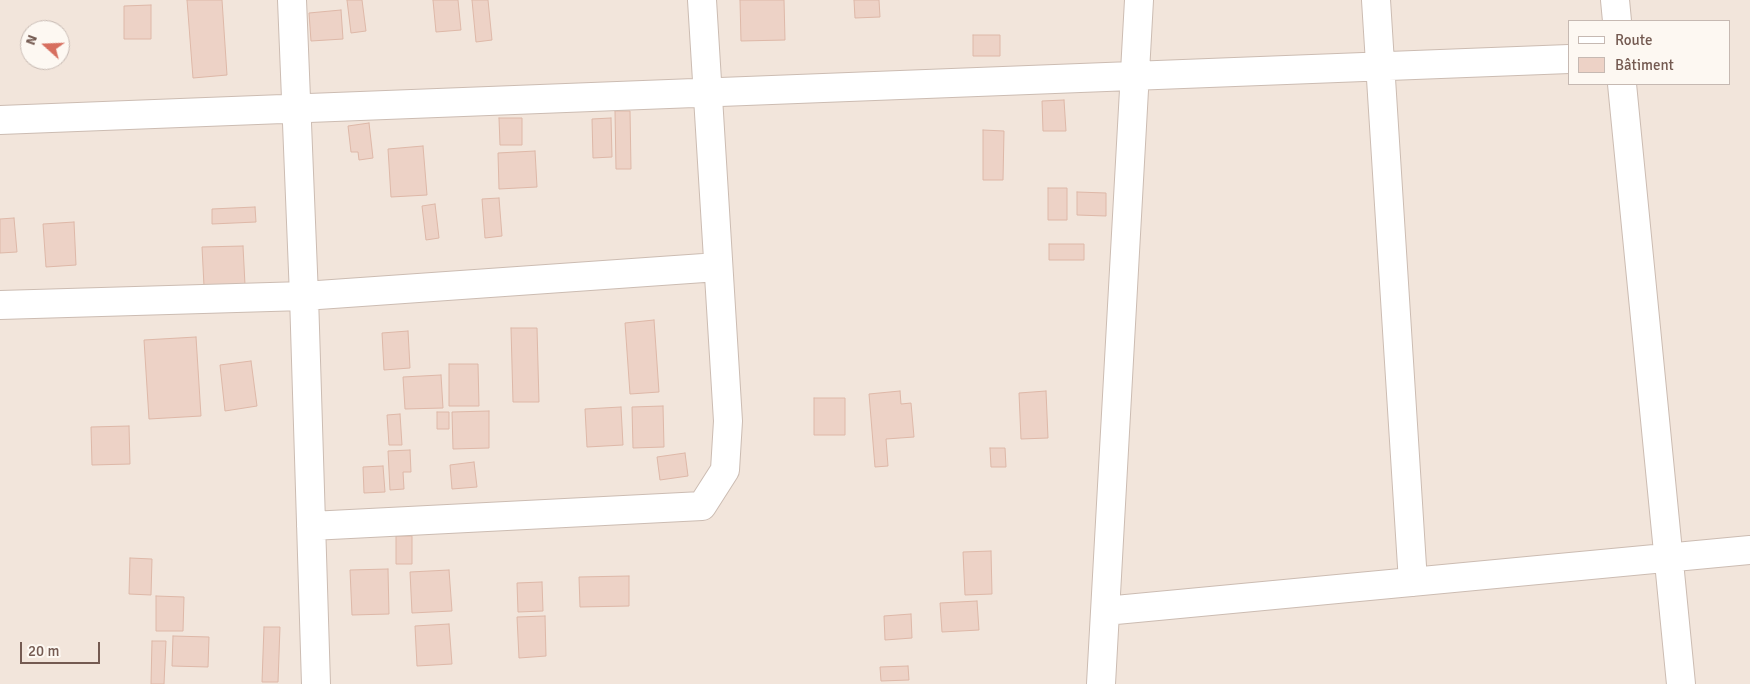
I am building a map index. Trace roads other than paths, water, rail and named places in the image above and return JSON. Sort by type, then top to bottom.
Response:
[{"type":"street","points":[[292,0],[304,296],[316,684]]},
{"type":"street","points":[[311,526],[702,506],[725,470],[728,421],[702,0]]},
{"type":"street","points":[[1101,684],[1139,0]]},
{"type":"street","points":[[1376,0],[1413,582]]},
{"type":"street","points":[[1615,0],[1616,20]]},
{"type":"street","points":[[0,120],[1568,59]]},
{"type":"street","points":[[1622,85],[1681,684]]},
{"type":"street","points":[[0,305],[304,296],[718,267]]},
{"type":"street","points":[[1105,611],[1750,550]]}]
